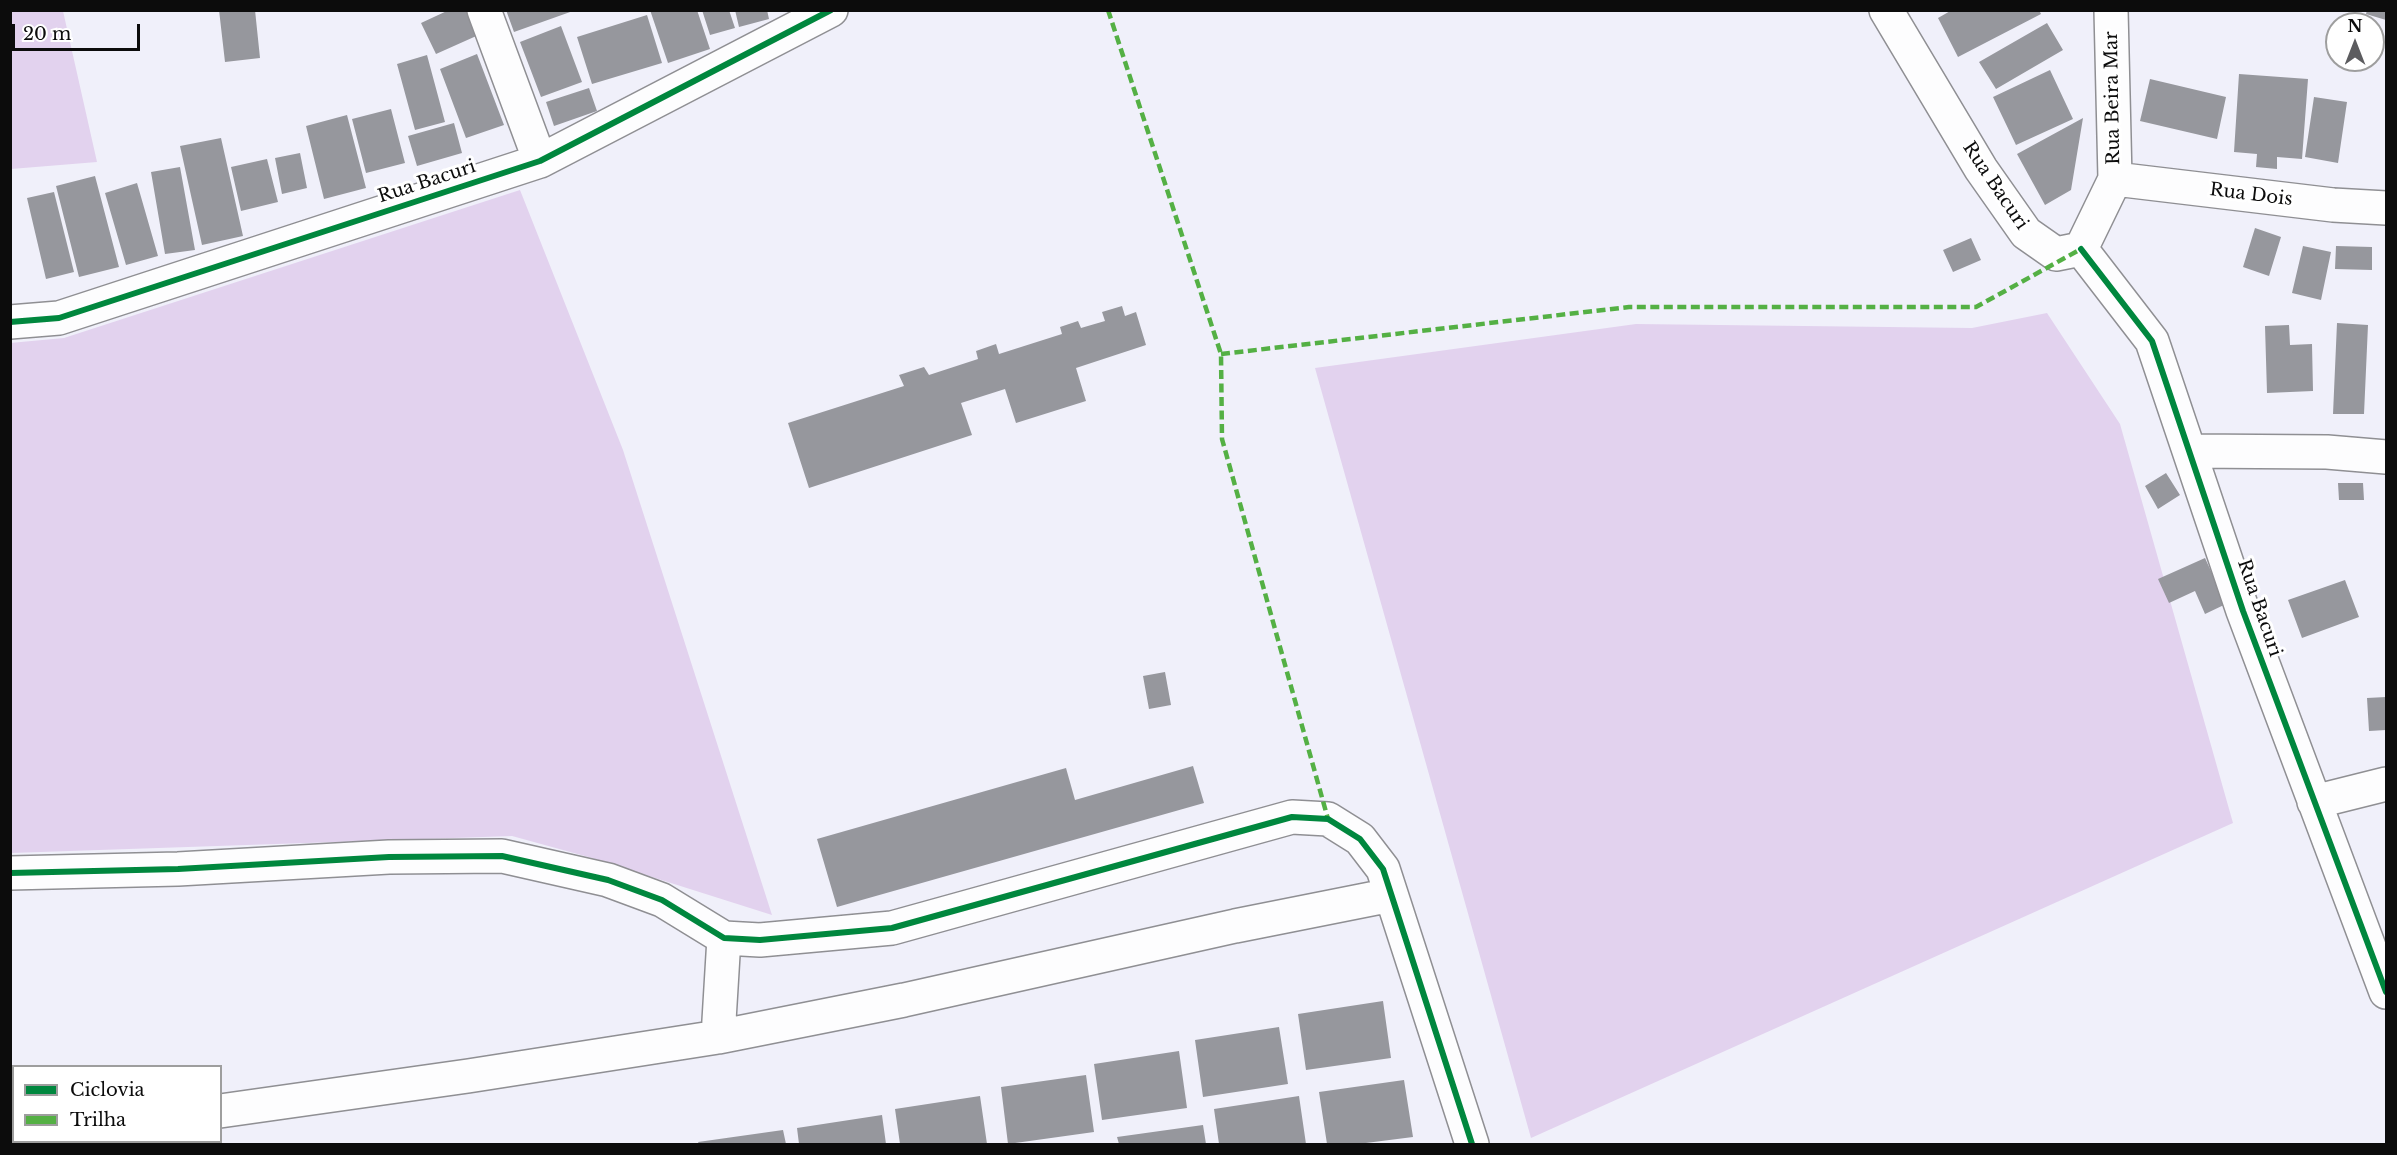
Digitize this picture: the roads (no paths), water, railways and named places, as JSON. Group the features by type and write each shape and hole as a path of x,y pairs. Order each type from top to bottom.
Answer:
{"street":[{"path":"484,10 540,161"},
{"name":"Rua Bacuri","path":"10,322 59,318 540,161 831,10"},
{"name":"Rua Bacuri","path":"1886,10 1981,169 2026,233 2056,255 2081,249 2152,341 2243,611 2386,992"},
{"name":"Rua Beira Mar","path":"2081,249 2115,179 2111,10"},
{"name":"Rua Dois","path":"2115,179 2333,205 2386,208"},
{"path":"2190,451 2327,452 2386,457"},
{"path":"2314,802 2386,784"},
{"path":"10,873 178,869 389,857 502,856 608,880 662,900 724,938 760,940 892,928 1292,817 1328,819 1360,839 1383,869 1471,1144"},
{"path":"222,1111 468,1076 718,1037 904,1000 1235,926 1391,895"},
{"path":"718,1037 724,938"}]}
